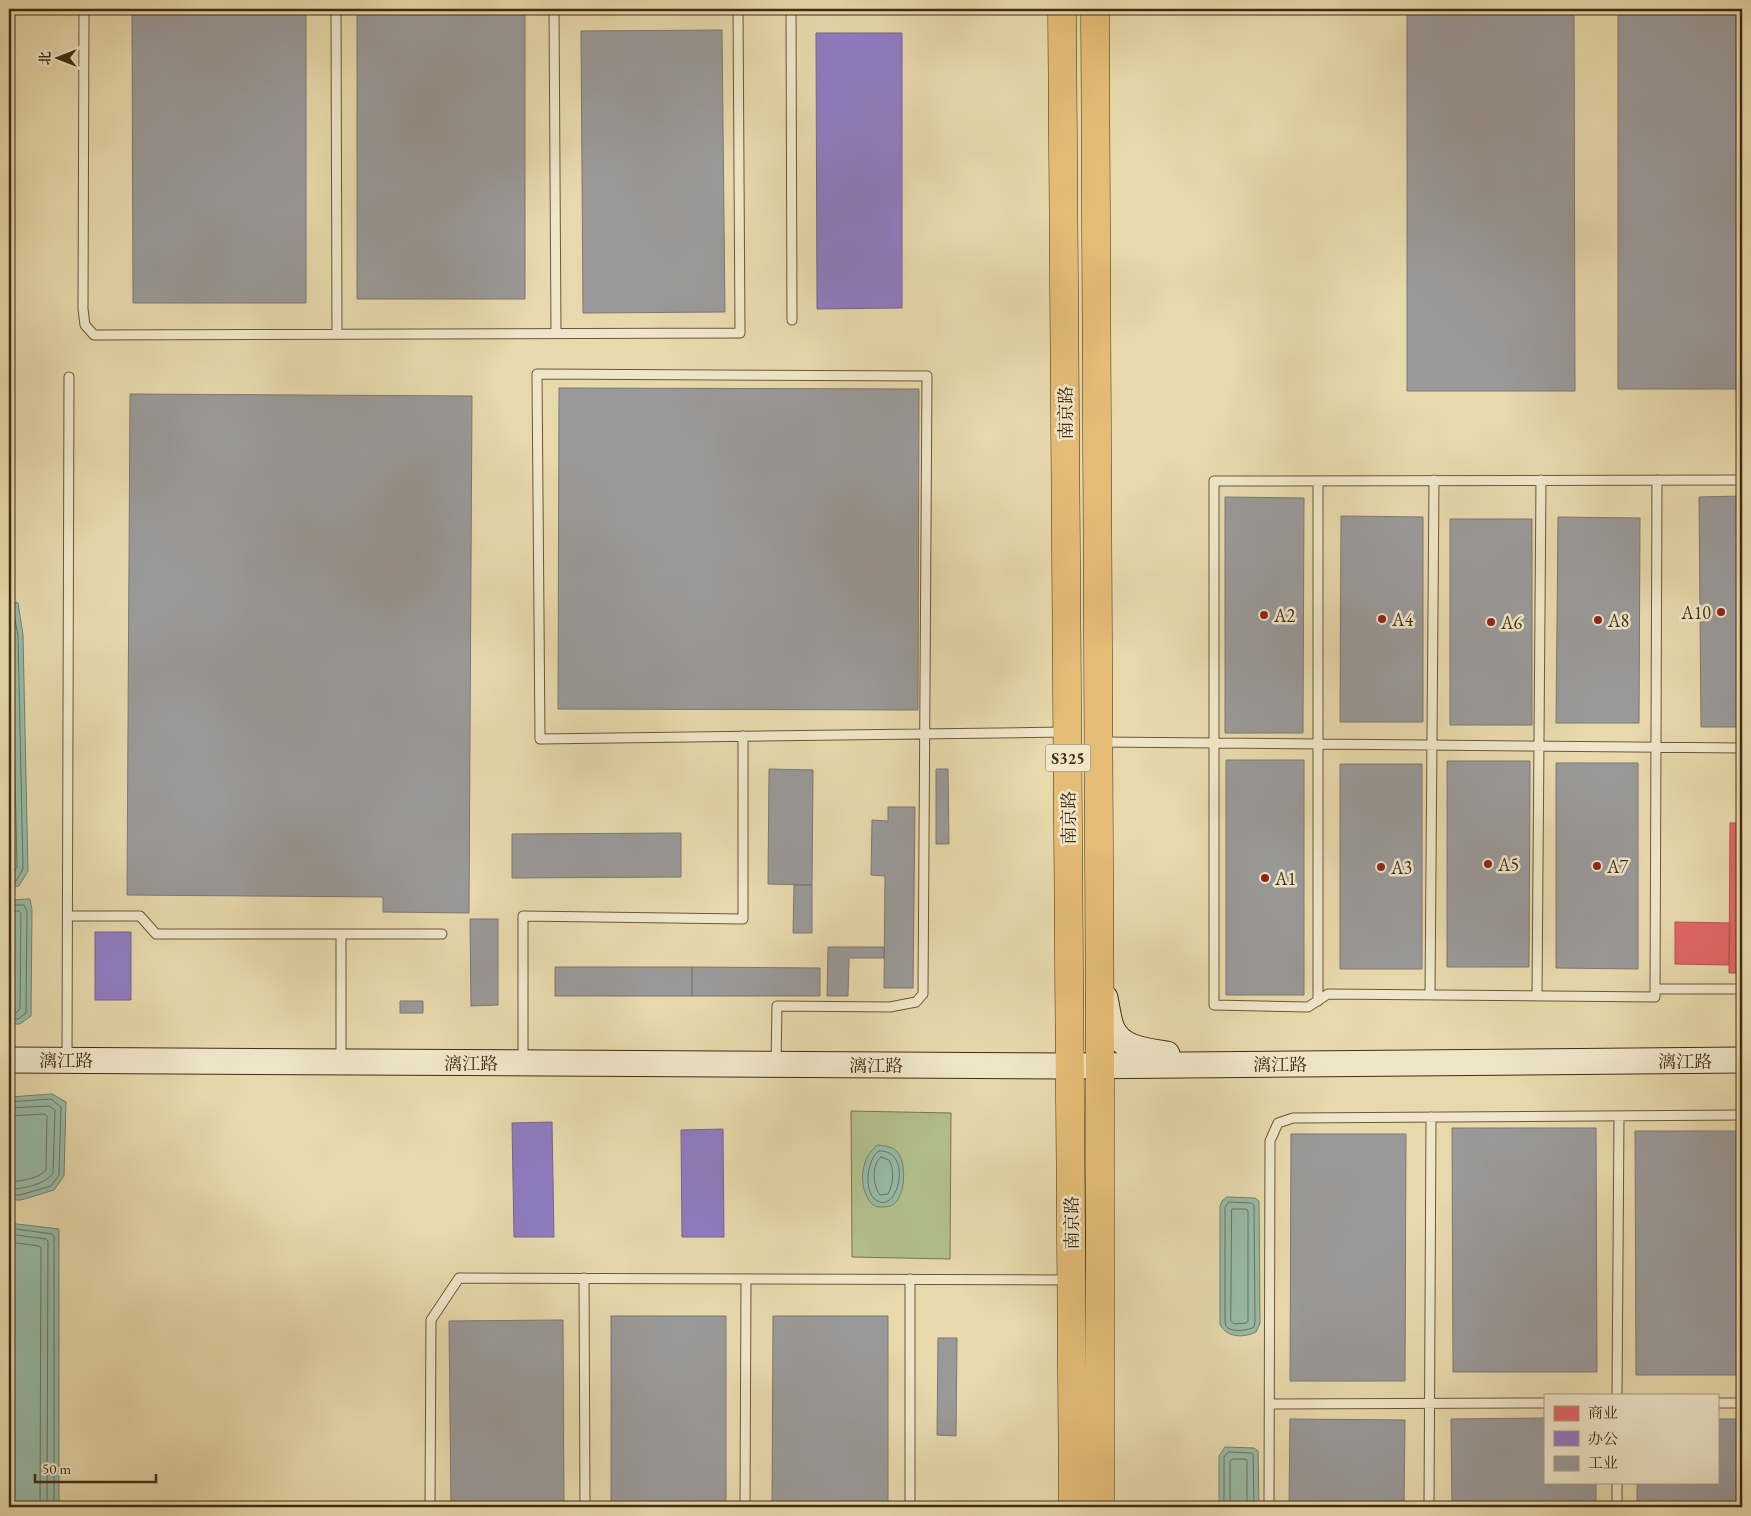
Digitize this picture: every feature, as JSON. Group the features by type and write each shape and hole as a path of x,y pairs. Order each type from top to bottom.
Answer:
{"main road":[{"name":"南京路","path":"1062,9 1073,1507"},
{"name":"南京路","path":"1095,9 1100,1507"}],"street":[{"path":"1099,968 1111,1027 1119,1038 1131,1047 1149,1052 1259,1064"},
{"name":"漓江路","path":"9,1060 1070,1066 1742,1060"}],"lane":[{"path":"84,9 83,309 85,325 94,335 740,332 738,9"},
{"path":"336,9 337,334"},
{"path":"554,9 556,333"},
{"path":"791,9 792,320"},
{"path":"776,1064 777,1006 890,1007 916,1002 923,994 925,734 927,376 537,374 540,739 743,736 925,734 1068,732"},
{"path":"67,1060 69,377"},
{"path":"1657,480 1656,997 1328,994 1308,1007 1214,1005 1214,481 1434,480 1657,480 1742,480"},
{"path":"1430,995 1434,480"},
{"path":"1537,996 1541,480"},
{"path":"1318,481 1318,1001"},
{"path":"522,1063 523,916 743,919 743,736"},
{"path":"1098,742 1742,748"},
{"path":"68,916 140,916 156,934 442,934"},
{"path":"341,934 341,1062"},
{"path":"1656,989 1742,989"},
{"path":"1617,1394 1619,1116"},
{"path":"1270,1507 1270,1141 1278,1123 1293,1118 1742,1116"},
{"path":"1429,1507 1431,1117"},
{"path":"430,1507 431,1320 459,1278 1072,1280"},
{"path":"584,1278 584,1507"},
{"path":"746,1279 746,1507"},
{"path":"910,1279 910,1507"},
{"path":"1718,1403 1742,1402"},
{"path":"1270,1404 1544,1403"},
{"path":"1617,1484 1617,1507"}],"green space":[{"path":"851,1111 951,1113 950,1259 852,1257"}],"water":[{"path":"9,601 18,603 23,635 28,871 19,886 9,888"},
{"path":"30,899 32,910 31,1016 20,1024 9,1024 9,900"},
{"path":"52,1094 66,1102 64,1176 54,1190 21,1200 9,1200 9,1097"},
{"path":"878,1145 894,1149 898,1153 903,1166 902,1190 896,1202 886,1207 878,1207 871,1203 863,1186 865,1163 872,1150"},
{"path":"1227,1197 1255,1198 1259,1201 1260,1323 1256,1332 1241,1336 1226,1332 1220,1324 1220,1206"},
{"path":"9,1223 59,1229 59,1507 9,1507"},
{"path":"1225,1447 1254,1448 1258,1451 1259,1507 1219,1507 1219,1456"}],"building: 商业":[{"path":"1730,823 1742,823 1742,973 1729,973"},
{"path":"1675,922 1730,923 1729,965 1675,964"}],"building: 办公":[{"path":"816,33 902,33 902,308 817,309"},
{"path":"95,932 131,932 131,1000 95,1000"},
{"path":"552,1122 554,1237 514,1237 512,1123"},
{"path":"723,1129 724,1237 682,1237 681,1130"}],"building: 工业":[{"path":"132,9 306,9 306,303 133,303"},
{"path":"357,9 525,9 525,299 357,299"},
{"path":"1407,9 1574,9 1575,391 1407,391"},
{"path":"1618,9 1742,9 1742,389 1618,389"},
{"path":"722,30 725,312 583,313 581,31"},
{"path":"559,388 919,389 918,710 558,709"},
{"path":"130,394 472,396 469,913 383,912 383,897 127,895"},
{"name":"A10","path":"1742,496 1742,727 1701,727 1699,497"},
{"name":"A2","path":"1225,497 1304,498 1303,733 1225,733"},
{"name":"A4","path":"1341,516 1423,517 1423,722 1340,722"},
{"name":"A8","path":"1558,517 1640,518 1639,723 1556,723"},
{"name":"A6","path":"1450,519 1532,519 1532,725 1450,725"},
{"name":"A1","path":"1226,760 1304,760 1304,995 1226,995"},
{"name":"A5","path":"1447,761 1530,761 1529,967 1447,967"},
{"name":"A7","path":"1556,763 1638,763 1638,969 1556,968"},
{"name":"A3","path":"1340,764 1422,764 1422,969 1340,969"},
{"path":"769,769 813,770 812,885 768,884"},
{"path":"936,769 948,769 949,844 936,844"},
{"path":"888,807 915,807 913,988 884,988 885,876 871,875 872,820 888,821"},
{"path":"681,833 681,877 512,878 512,834"},
{"path":"794,885 812,885 812,933 793,933"},
{"path":"470,919 498,919 498,1005 471,1006"},
{"path":"828,947 884,947 884,958 849,958 848,996 827,996"},
{"path":"555,967 692,967 692,996 555,996"},
{"path":"692,967 820,968 820,996 692,996"},
{"path":"400,1001 423,1001 423,1013 400,1013"},
{"path":"1452,1128 1596,1128 1597,1372 1453,1372"},
{"path":"1635,1131 1742,1131 1742,1375 1636,1375"},
{"path":"1291,1134 1406,1134 1405,1381 1290,1381"},
{"path":"611,1316 726,1316 726,1507 611,1507"},
{"path":"773,1316 888,1316 888,1507 772,1507"},
{"path":"563,1320 564,1507 451,1507 449,1321"},
{"path":"938,1338 957,1338 956,1436 937,1435"},
{"path":"1544,1418 1544,1484 1596,1484 1596,1507 1452,1507 1451,1419"},
{"path":"1290,1419 1405,1420 1404,1507 1289,1507"},
{"path":"1718,1419 1742,1419 1742,1507 1637,1507 1637,1484 1718,1484"}],"place":[{"name":"A10","path":"1721,612"},
{"name":"A2","path":"1264,615"},
{"name":"A4","path":"1382,619"},
{"name":"A8","path":"1598,620"},
{"name":"A6","path":"1491,622"},
{"name":"A5","path":"1488,864"},
{"name":"A7","path":"1597,866"},
{"name":"A3","path":"1381,867"},
{"name":"A1","path":"1265,878"}]}
